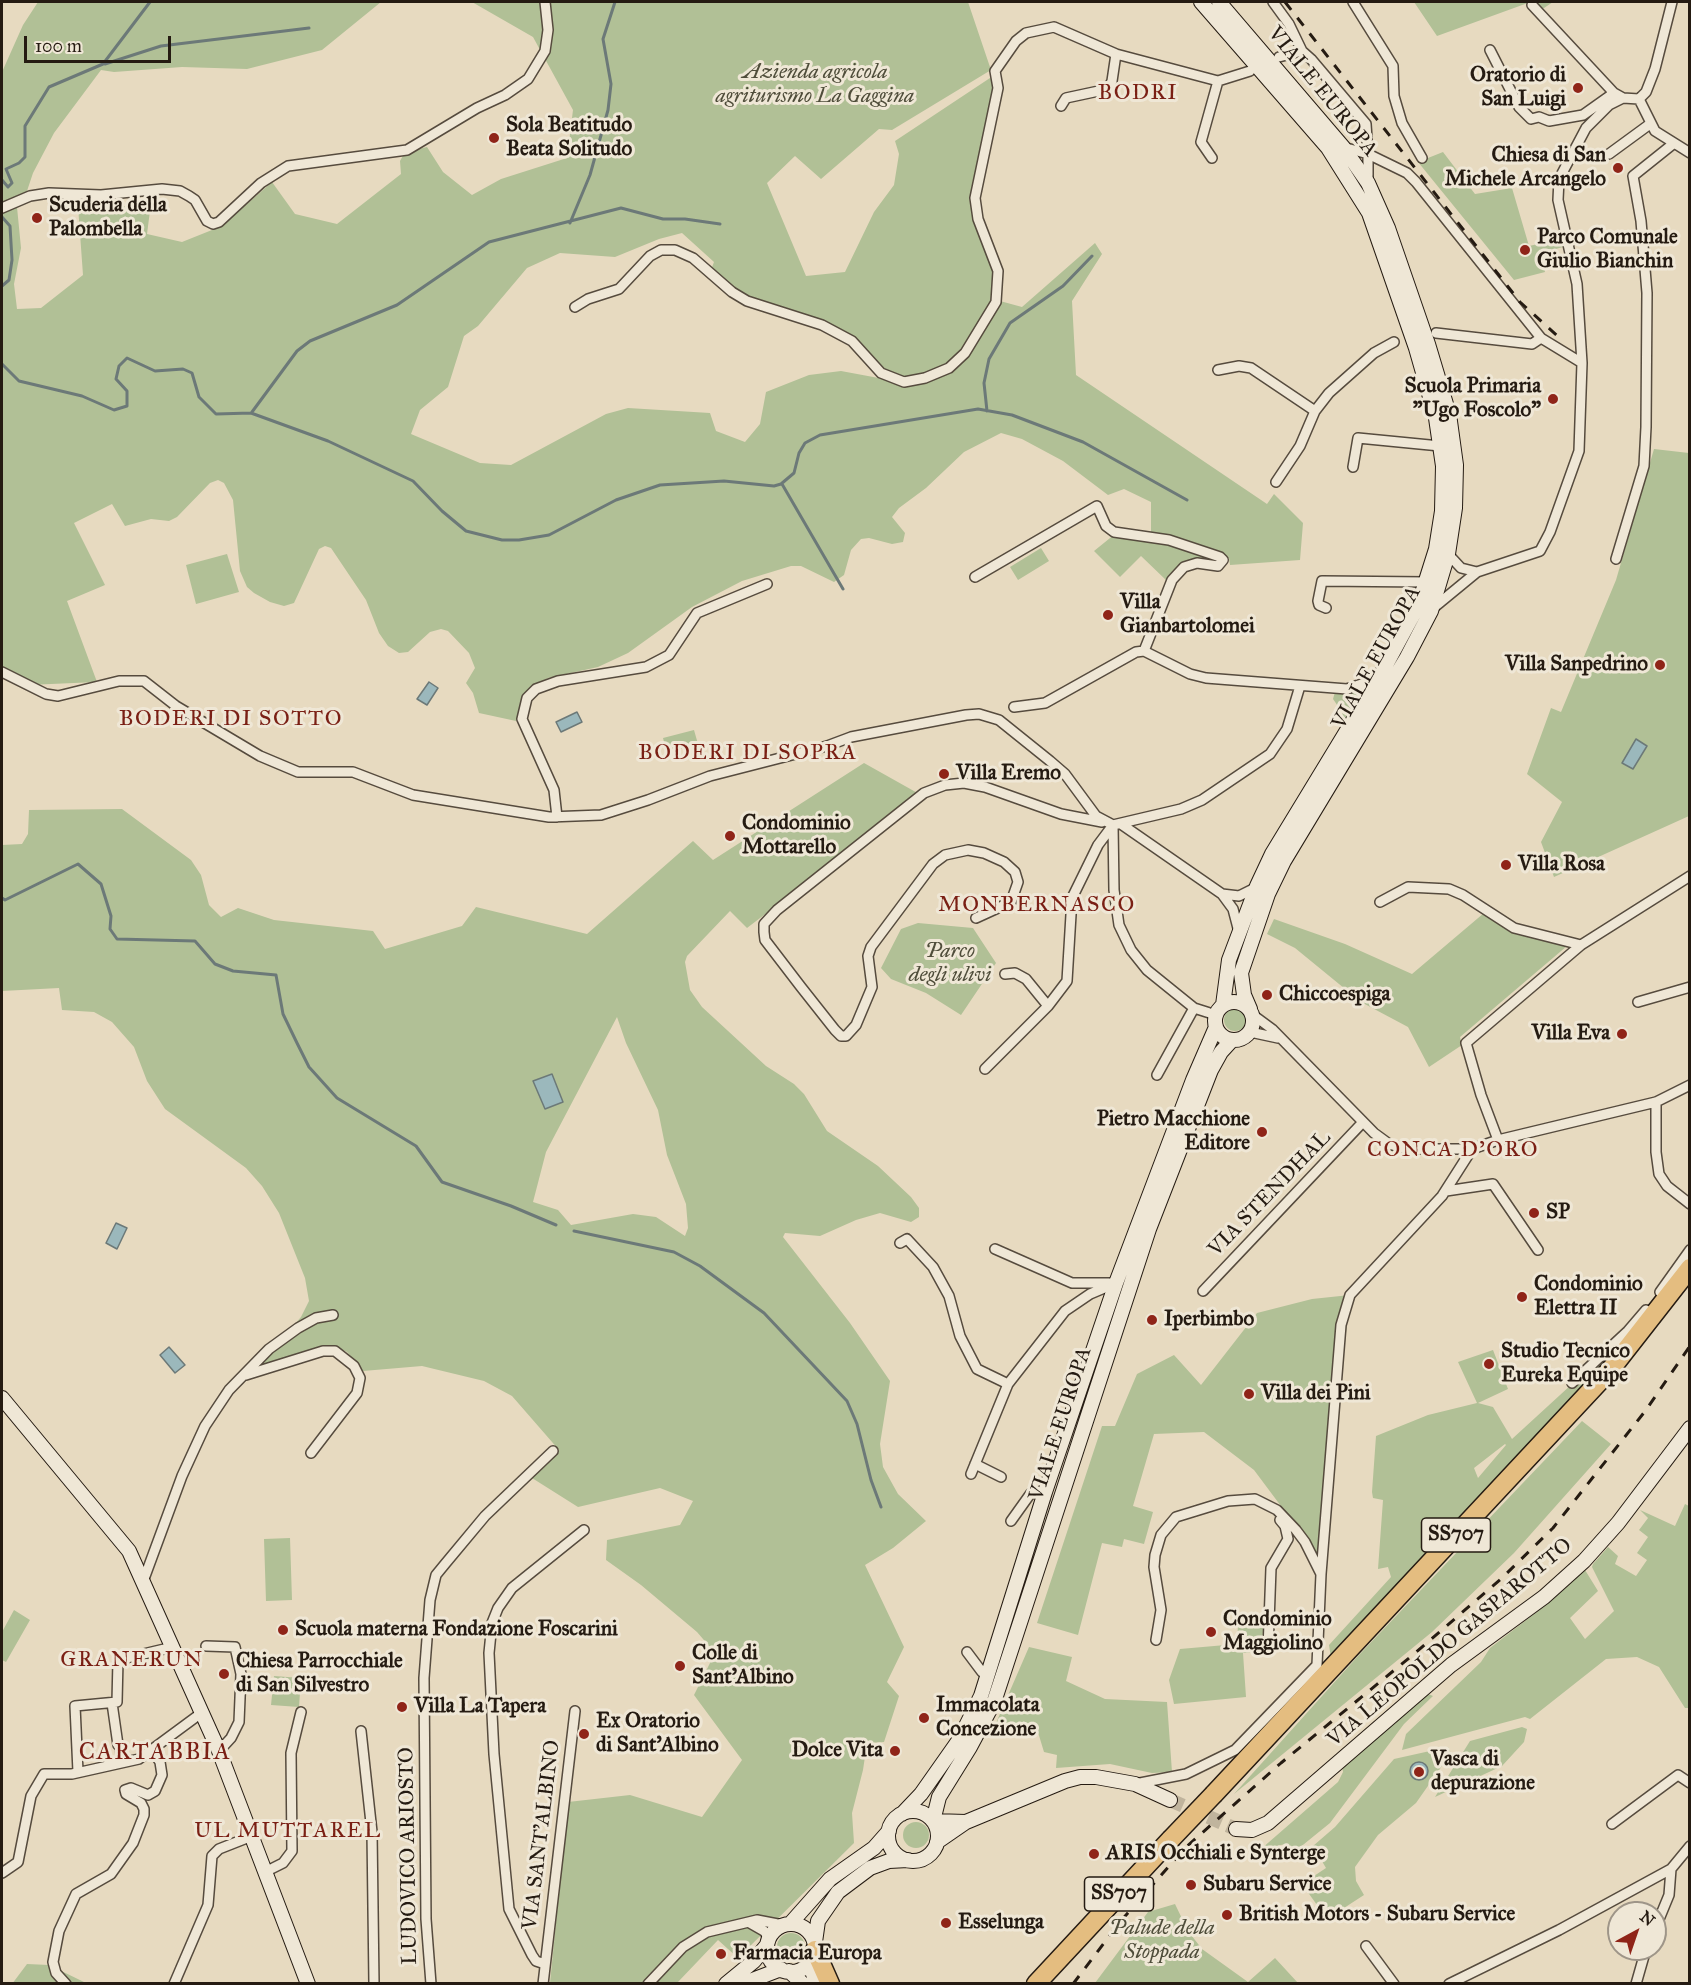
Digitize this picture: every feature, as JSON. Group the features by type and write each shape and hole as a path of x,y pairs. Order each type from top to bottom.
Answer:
{"highway":[{"name":"SS707","path":"1036,1983 1611,1369 1689,1268"},
{"path":"1026,1983 1052,1959 1068,1950"},
{"path":"813,1953 830,1983"}],"street":[{"path":"2,208 30,196 49,193 101,195 162,189 180,191 189,196 195,200 207,221 213,224 219,222 261,183 288,166 407,150 477,108 505,95 528,79 545,51 548,30 545,2"},
{"name":"VIALE EUROPA","path":"933,1821 941,1791 970,1747 994,1702 1145,1239 1195,1112 1216,1060 1232,1040 1242,1038 1250,1032 1251,1012 1244,995 1241,973 1268,894 1284,861 1407,657 1431,611 1448,554 1455,508 1456,465 1449,414 1392,239 1368,183 1343,147 1219,6 1199,2"},
{"path":"1272,2 1289,24 1302,51 1366,124 1368,183"},
{"path":"1353,2 1393,66 1394,96 1402,123 1422,158"},
{"path":"1532,5 1614,93 1623,98 1639,99 1646,92 1655,69 1671,2"},
{"name":"VIALE EUROPA","path":"902,1814 921,1794 959,1740 989,1675 1045,1492 1116,1283 1218,1016 1229,960 1257,886 1272,854 1379,678 1418,606 1427,582 1442,511 1443,466 1436,418 1416,348 1369,213 1328,148 1219,6"},
{"path":"575,307 588,299 619,289 650,256 661,250 675,250 693,258 747,301 822,325 852,341 881,373 904,382 925,378 949,368 965,352 996,302 999,290 998,271 978,219 975,198 998,88 995,71 1016,40 1026,33 1054,27 1116,54 1218,81 1250,70"},
{"path":"1490,50 1520,107 1531,119 1539,117 1549,121 1583,115 1614,93"},
{"path":"1279,57 1302,51"},
{"path":"1061,106 1066,98 1108,89 1112,81 1116,54"},
{"path":"1212,158 1201,142 1218,81"},
{"path":"1431,611 1477,572 1540,551 1579,451 1582,363 1577,284 1557,200 1559,179 1586,128 1609,105 1623,98"},
{"path":"1639,99 1650,124 1673,144 1687,152"},
{"path":"1609,154 1650,124"},
{"path":"1616,559 1644,466 1646,427 1647,293 1641,221 1633,176 1673,144"},
{"path":"1343,147 1368,154 1407,173 1541,338 1582,363"},
{"path":"1436,333 1532,344 1541,338"},
{"path":"1276,482 1300,446 1315,411 1329,393 1374,353 1394,342"},
{"path":"1218,370 1239,366 1251,368 1315,411"},
{"path":"1353,467 1358,438 1440,446"},
{"path":"975,577 1097,506 1106,526 1114,532 1168,540 1220,557 1223,560 1218,566 1197,563 1184,567 1172,580 1144,651"},
{"path":"1448,554 1461,568 1477,572"},
{"path":"1326,608 1319,605 1318,601 1323,580 1427,582"},
{"path":"557,817 554,790 522,719 527,698 536,689 558,681 646,667 669,655 697,613 767,584"},
{"path":"1014,707 1045,703 1136,652 1144,651 1190,674 1206,678 1347,689 1379,678"},
{"path":"2,672 46,694 58,696 119,681 144,681 176,706 260,756 298,772 353,772 413,795 557,817 601,815 621,810 710,776 827,746 866,733 904,728 966,714 979,714 999,720 1050,760 1065,774 1091,811 1222,894 1233,909 1239,935"},
{"path":"976,918 1011,902 1018,882 1015,872 1004,862 984,853 968,850 945,855 933,864 871,947 868,956 872,987 856,1025 846,1036 841,1036 835,1030 808,996 765,940 764,932 764,924 782,906 924,793 945,785 964,783 985,787 1062,814 1113,824 1181,809 1202,800 1270,754 1287,729 1300,686"},
{"path":"986,1069 1048,1006 1067,981 1072,898 1098,845 1113,824"},
{"path":"1113,824 1114,890 1119,925 1131,950 1147,970 1194,1008 1218,1016"},
{"path":"1498,1140 1480,1095 1466,1043 1581,945 1689,876"},
{"path":"1222,894 1239,896 1257,886"},
{"path":"1380,902 1407,887 1449,889 1464,895 1514,928 1581,945"},
{"path":"1005,974 1015,973 1026,979 1048,1006"},
{"path":"1638,1002 1689,987"},
{"path":"1218,1016 1234,1001 1251,1012 1268,1025 1363,1122 1381,1138 1398,1148 1472,1149 1498,1140 1656,1102 1689,1085"},
{"path":"1157,1075 1194,1008"},
{"path":"1218,1016 1222,1036 1232,1040"},
{"path":"1250,1032 1265,1033 1280,1039"},
{"path":"1656,1102 1656,1152 1659,1174 1667,1186 1689,1204"},
{"name":"VIA STENDHAL","path":"1203,1291 1363,1122"},
{"path":"1135,1784 1186,1774 1235,1750 1317,1665 1321,1574 1341,1325 1350,1295 1446,1191 1472,1149"},
{"path":"1446,1191 1493,1184 1538,1250"},
{"path":"900,1243 908,1239 933,1267 949,1296 960,1336 977,1369 1008,1384"},
{"path":"995,1249 1072,1283 1116,1283"},
{"path":"1572,1383 1628,1331 1653,1302 1689,1250"},
{"path":"971,1474 1008,1384 1065,1311 1090,1294 1116,1283"},
{"path":"144,1579 182,1476 205,1426 229,1390 269,1349 298,1328 316,1318 333,1315"},
{"path":"243,1376 323,1351 335,1351 354,1366 360,1378 357,1393 311,1453"},
{"path":"2,1398 129,1551 144,1579 200,1714 219,1751 308,1983"},
{"name":"VIA LEOPOLDO GASPAROTTO","path":"1236,1829 1252,1830 1268,1823 1450,1665 1544,1597 1584,1561 1618,1523 1689,1428"},
{"name":"LUDOVICO ARIOSTO","path":"431,1983 426,1919 424,1701 430,1600 436,1575 445,1564 485,1516 553,1450"},
{"path":"975,1464 1001,1477"},
{"name":"VIALE EUROPA","path":"1011,1521 1031,1493 1045,1492"},
{"path":"1156,1640 1161,1610 1155,1555 1161,1534 1169,1522 1195,1509 1228,1501 1255,1499 1264,1503 1277,1510 1296,1530 1321,1574"},
{"path":"1264,1503 1285,1526 1288,1539 1282,1554 1271,1568 1268,1650"},
{"name":"VIA SANT'ALBINO","path":"545,1964 536,1961 532,1955 509,1909 494,1754 489,1653 492,1623 498,1608 512,1588 584,1530"},
{"path":"206,1646 236,1647 241,1674 239,1722 231,1738 219,1751"},
{"path":"78,1772 75,1706 112,1703 119,1699 118,1660 173,1647"},
{"path":"967,1652 982,1672 989,1675"},
{"path":"112,1703 118,1745"},
{"name":"VIA SANT'ALBINO","path":"543,1983 575,1711"},
{"path":"266,1872 283,1863 292,1851 291,1753 301,1712"},
{"path":"2,1873 18,1863 31,1796 44,1774 72,1774 122,1764 152,1750 200,1714"},
{"path":"361,1731 372,1832 374,1983"},
{"path":"66,1983 56,1973 53,1962 59,1930 76,1893 111,1874 130,1849 144,1815 141,1803 126,1794 125,1790 131,1788 148,1795 155,1791 162,1775 160,1762 152,1750"},
{"path":"1612,1824 1678,1775 1689,1783"},
{"path":"742,1983 785,1970 803,1969 813,1953 818,1921 838,1892 870,1868 889,1861 915,1861 929,1855 937,1842 966,1822 1065,1780 1096,1777 1135,1784 1170,1800"},
{"path":"726,1983 754,1961 768,1941 830,1880 874,1848 889,1831 896,1818 915,1811 933,1821 966,1822"},
{"path":"933,1821 937,1842"},
{"path":"889,1831 891,1846 895,1852 908,1860"},
{"path":"174,1983 208,1905 212,1886 211,1861 215,1852 252,1836"},
{"path":"1449,1983 1559,1930 1671,1869 1689,1846"},
{"path":"1666,1901 1671,1869"},
{"path":"648,1983 683,1947 707,1932 768,1921 809,1932 817,1983"},
{"path":"750,1923 764,1931 768,1941 770,1959 803,1983"},
{"path":"1366,1946 1394,1983"},
{"path":"1636,1983 1642,1961"}],"green space":[{"name":"Azienda agricola agriturismo La Gaggina","path":"38,2 381,2 322,50 247,69 182,67 114,72 101,70 54,133 17,207 21,248 14,284 17,309 41,308 83,275 78,206 97,203 117,207 151,203 147,234 182,242 222,226 272,182 295,214 337,224 401,174 400,161 405,152 427,147 443,172 472,195 501,179 567,158 573,110 533,37 472,2 968,2 991,70 892,130 879,129 821,179 795,156 767,183 806,276 845,272 874,212 894,185 899,154 895,141 990,78 996,81 973,198 996,271 1000,301 1022,307 1095,243 1102,254 1072,301 1076,375 1267,504 1274,494 1303,523 1300,560 1230,565 1229,558 1217,563 1197,560 1167,581 1141,556 1120,577 1094,551 1115,534 1151,538 1151,502 1124,489 1108,495 1063,461 1022,439 1001,433 964,452 926,488 899,508 892,517 905,533 903,542 892,544 869,538 861,539 851,550 844,575 834,582 801,566 791,566 742,581 692,607 628,653 598,667 548,678 531,688 516,721 479,713 473,693 466,683 475,668 469,653 448,631 441,629 430,632 408,652 399,653 388,646 379,633 366,600 331,548 325,546 319,549 294,603 284,606 270,602 254,593 247,587 240,571 233,500 224,483 218,480 210,483 177,517 169,521 151,519 125,526 112,504 74,523 105,585 67,601 97,682 28,685 2,666 2,72 23,25","holes":["682,233 714,262 711,270 745,297 852,338 882,370 884,379 841,371 809,375 766,392 760,424 745,442 716,431 710,413 628,408 606,414 511,465 480,463 411,434 420,410 448,387 464,336 478,326 527,268 560,253 615,257 659,239"]},
{"path":"1414,2 1535,2 1437,36"},
{"path":"1535,2 1553,2 1541,10"},
{"path":"1443,152 1475,194 1512,188 1529,246 1560,239 1566,242 1563,247 1541,253 1545,272 1514,280 1418,162"},
{"path":"1654,449 1689,453 1689,816 1554,877 1541,842 1562,802 1527,774 1551,708 1561,712 1616,580"},
{"path":"1041,548 1049,561 1018,580 1010,567"},
{"path":"227,554 239,592 196,604 186,565"},
{"path":"1362,689 1364,692 1343,726 1342,712 1333,699 1335,692"},
{"path":"694,730 698,744 667,753 663,738"},
{"path":"864,763 921,795 747,928 730,911 687,956 685,962 690,990 702,1007 766,1066 794,1084 804,1094 827,1131 878,1166 911,1197 919,1208 919,1217 911,1222 880,1213 856,1220 820,1236 785,1233 783,1237 850,1323 890,1381 880,1444 883,1467 898,1494 926,1521 893,1548 865,1565 904,1647 887,1682 899,1696 884,1742 867,1743 852,1813 854,1843 738,1958 718,1940 679,1983 550,1983 568,1802 630,1795 702,1817 742,1760 694,1695 715,1653 697,1632 641,1585 606,1560 607,1540 680,1525 693,1501 660,1488 578,1507 532,1478 559,1450 512,1396 484,1381 422,1366 363,1371 347,1352 337,1347 320,1347 265,1364 263,1361 301,1317 309,1301 305,1278 279,1213 262,1186 246,1168 165,1109 147,1081 134,1047 112,1022 94,1012 62,1010 59,988 2,991 2,845 22,844 28,834 29,810 122,809 191,860 201,875 209,905 221,917 238,908 274,920 373,931 385,949 462,926 476,907 587,934 693,841 713,860","holes":["617,1017 626,1043 658,1110 667,1155 686,1204 688,1228 685,1236 656,1217 633,1214 571,1225 558,1210 533,1202 546,1152"]},
{"path":"1484,913 1515,934 1567,946 1460,1037 1462,1045 1429,1067 1408,1027 1361,1002 1295,948 1267,934 1274,919 1345,944 1412,974"},
{"name":"Parco degli ulivi","path":"918,923 973,928 996,963 961,1015 926,993 891,979 881,968 901,929"},
{"path":"1235,1009 1243,1012 1246,1020 1243,1028 1235,1031 1227,1028 1224,1020 1227,1012"},
{"path":"1350,1295 1322,1561 1254,1470 1204,1432 1154,1434 1133,1506 1153,1512 1144,1544 1124,1539 1122,1547 1102,1543 1078,1635 1037,1623 1102,1426 1115,1426 1137,1374 1174,1355 1201,1385 1257,1313 1312,1299"},
{"path":"1493,1350 1508,1389 1478,1403 1493,1407 1512,1439 1608,1351 1613,1356 1331,1658 1329,1645 1391,1577 1388,1567 1378,1569 1383,1500 1373,1498 1372,1492 1376,1436 1428,1415 1477,1403 1458,1362","holes":["1506,1445 1478,1478 1474,1468"]},
{"path":"1582,1421 1611,1444 1514,1553 1432,1632 1234,1794 1358,1656"},
{"path":"1685,1504 1689,1506 1689,1708 1685,1708 1659,1667 1637,1657 1606,1659 1530,1719 1525,1717 1402,1750 1406,1734 1481,1662 1490,1648 1551,1601 1585,1570 1598,1591 1570,1618 1585,1639 1614,1611 1592,1567 1593,1564 1608,1547 1618,1556 1615,1564 1636,1576 1647,1560 1637,1553 1648,1537 1639,1530 1648,1518 1640,1510 1675,1526"},
{"path":"290,1538 292,1600 266,1601 264,1539"},
{"path":"14,1610 30,1620 6,1662 2,1660 2,1632"},
{"path":"1264,1621 1261,1651 1243,1653 1246,1697 1174,1704 1169,1680 1180,1649 1237,1644 1238,1625"},
{"path":"1029,1647 1072,1657 1066,1681 1105,1699 1167,1702 1172,1772 1152,1773 1110,1764 1056,1768 1057,1755 1044,1752 1037,1729 996,1723"},
{"path":"274,1676 301,1678 299,1707 271,1705"},
{"path":"1426,1693 1433,1696 1404,1724 1330,1823 1293,1853 1286,1844 1261,1849 1338,1782 1343,1772 1342,1765"},
{"path":"1522,1727 1527,1729 1524,1742 1502,1766 1435,1797 1470,1741"},
{"path":"1448,1747 1451,1753 1416,1803 1378,1835 1355,1867 1356,1881 1364,1895 1327,1919 1302,1884 1326,1868 1313,1846 1335,1827 1394,1759"},
{"path":"916,1822 925,1826 929,1835 925,1844 916,1848 907,1844 903,1835 907,1826"},
{"name":"Palude della Stoppada","path":"1175,1904 1188,1931 1202,1949 1248,1982 1275,1958 1298,1983 1095,1983 1148,1912"},
{"path":"791,1933 801,1937 805,1947 801,1957 791,1961 781,1957 777,1947 781,1937"},
{"path":"27,1964 49,1965 86,1983 12,1984"}],"water":[{"path":"429,682 438,688 427,705 417,699"},
{"path":"577,712 582,722 561,732 556,722"},
{"path":"1636,739 1647,746 1633,769 1622,763"},
{"path":"552,1074 563,1102 545,1109 533,1081"},
{"path":"116,1223 127,1228 117,1249 106,1243"},
{"path":"169,1347 185,1365 175,1373 160,1355"},
{"name":"Vasca di depurazione","path":"1415,1762 1423,1762 1428,1767 1426,1778 1415,1780 1410,1775 1410,1767"}],"waterway":[{"path":"2,180 8,187 12,183 6,169 19,163 25,157 25,126 49,87 103,64 150,2"},
{"path":"570,223 590,175 608,110 611,84 603,39 615,2"},
{"path":"105,64 161,46 309,28"},
{"path":"252,412 297,351 310,341 397,305 489,242 621,208 663,219 685,219 720,224"},
{"path":"2,217 10,226 12,260 9,280 2,286"},
{"path":"987,411 984,383 989,359 1010,323 1063,286 1092,256"},
{"path":"2,364 19,381 82,396 114,410 127,406 127,391 116,379 119,366 127,358 155,371 183,369 192,373 199,397 216,414 251,413 328,441 413,481 442,511 466,531 502,540 549,535 616,500 660,485 724,481 774,486 781,484 794,473 799,453 805,443 820,435 978,409 1012,415 1083,442 1187,500"},
{"path":"782,484 843,589"},
{"path":"2,898 5,900 78,864 101,884 111,916 110,929 117,939 195,941 215,964 233,971 276,975 283,1014 297,1043 309,1067 337,1098 416,1146 442,1182 511,1206 556,1225"},
{"path":"574,1231 674,1252 700,1266 764,1313 847,1401 857,1424 871,1480 881,1507"}],"tunnel":[{"path":"118,1745 121,1764"},
{"path":"1170,1800 1236,1829"}],"railway":[{"path":"1285,2 1520,302 1563,341"},
{"path":"1073,1984 1120,1922 1185,1848 1281,1763 1502,1578 1553,1528 1646,1410 1690,1346"}],"place":[{"name":"Oratorio di San Luigi","path":"1578,88"},
{"name":"Sola Beatitudo Beata Solitudo","path":"494,138"},
{"name":"Chiesa di San Michele Arcangelo","path":"1618,168"},
{"name":"Scuderia della Palombella","path":"37,218"},
{"name":"Parco Comunale Giulio Bianchin","path":"1525,250"},
{"name":"Scuola Primaria \"Ugo Foscolo\"","path":"1553,399"},
{"name":"Villa Gianbartolomei","path":"1108,615"},
{"name":"Villa Sanpedrino","path":"1660,665"},
{"name":"Villa Eremo","path":"944,774"},
{"name":"Condominio Mottarello","path":"730,836"},
{"name":"Villa Rosa","path":"1506,865"},
{"name":"Chiccoespiga","path":"1267,995"},
{"name":"Villa Eva","path":"1622,1034"},
{"name":"Pietro Macchione Editore","path":"1262,1132"},
{"name":"SP","path":"1534,1213"},
{"name":"Condominio Elettra II","path":"1522,1297"},
{"name":"Iperbimbo","path":"1152,1320"},
{"name":"Studio Tecnico Eureka Equipe","path":"1489,1364"},
{"name":"Villa dei Pini","path":"1249,1394"},
{"name":"Scuola materna Fondazione Foscarini","path":"283,1630"},
{"name":"Condominio Maggiolino","path":"1211,1632"},
{"name":"Colle di Sant'Albino","path":"680,1666"},
{"name":"Chiesa Parrocchiale di San Silvestro","path":"224,1674"},
{"name":"Villa La Tapera","path":"402,1707"},
{"name":"Immacolata Concezione","path":"924,1718"},
{"name":"Ex Oratorio di Sant'Albino","path":"584,1734"},
{"name":"Dolce Vita","path":"895,1751"},
{"name":"Vasca di depurazione","path":"1419,1772"},
{"name":"ARIS Occhiali e Synterge","path":"1094,1854"},
{"name":"Subaru Service","path":"1191,1885"},
{"name":"British Motors - Subaru Service","path":"1227,1915"},
{"name":"Esselunga","path":"946,1923"},
{"name":"Farmacia Europa","path":"721,1954"}],"district":[{"name":"BODRI","path":"1138,94"},
{"name":"BODERI DI SOTTO","path":"231,720"},
{"name":"BODERI DI SOPRA","path":"748,754"},
{"name":"MONBERNASCO","path":"1037,906"},
{"name":"CONCA D'ORO","path":"1453,1151"},
{"name":"GRANERUN","path":"132,1661"},
{"name":"CARTABBIA","path":"155,1753"},
{"name":"UL MUTTAREL","path":"288,1832"}]}
